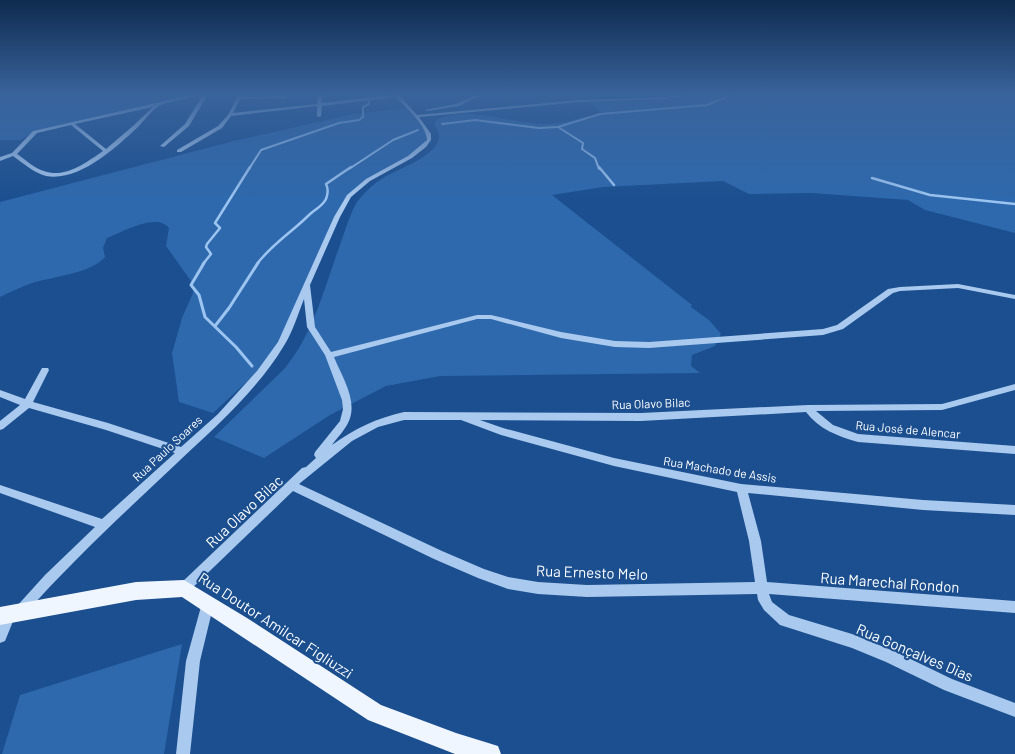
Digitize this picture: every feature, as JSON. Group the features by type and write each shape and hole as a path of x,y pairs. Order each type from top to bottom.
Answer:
{"main road":[{"name":"Rua Doutor Amilcar Figliuzzi","path":"9,614 136,591 184,588 374,714 456,744 490,754"}],"street":[{"path":"0,159 14,154 35,132 46,129"},
{"path":"79,129 107,152"},
{"path":"14,154 46,174 60,174 77,169 107,152 135,129"},
{"path":"162,146 182,129"},
{"path":"179,151 216,129"},
{"path":"307,283 336,217 349,196 368,180 410,157 424,146 429,140 429,134 425,129"},
{"name":"Rua Olavo Bilac","path":"303,476 335,436 344,422 348,409 348,400 329,355 311,327 307,283"},
{"name":"Rua Paulo Soares","path":"0,636 9,614 49,579 234,402 276,351 290,328 307,283"},
{"path":"329,355 478,317 491,318 561,335 615,344 649,345 823,332 840,327 891,291 912,287 958,286 1015,297"},
{"path":"0,426 27,404 45,370"},
{"name":"Rua Olavo Bilac","path":"184,588 303,476 348,437 369,425 387,419 404,416 641,417 808,408 942,407 1015,387"},
{"path":"0,393 27,404 108,427 183,452"},
{"name":"Rua José de Alencar","path":"808,408 823,425 841,434 858,438 1015,450"},
{"name":"Rua Machado de Assis","path":"458,416 501,431 614,462 741,488 923,505 1015,510"},
{"name":"Rua Ernesto Melo","path":"293,486 438,556 508,583 538,588 587,591 762,588"},
{"name":"Rua Gonçalves Dias","path":"741,488 755,541 762,588 768,606 785,620 852,641 891,656 948,685 1015,710"},
{"path":"0,489 104,525"},
{"name":"Rua Marechal Rondon","path":"762,588 1015,607"},
{"path":"183,754 193,661 208,603"}],"shaded area":[{"path":"0,129 41,129 20,140 0,140"},
{"path":"287,129 424,129 427,137 425,143 408,157 365,180 343,201 299,305 267,363 213,413 179,402 172,353 182,318 193,293 193,284 166,246 169,228 164,224 156,222 139,225 107,238 103,248 105,257 91,267 71,274 32,283 0,297 0,202"},
{"path":"436,129 1015,129 1015,233 925,210 908,200 812,193 749,194 723,181 603,187 552,195 692,305 691,307 709,320 721,334 715,346 692,355 691,366 700,373 440,376 386,386 330,415 264,458 214,437 285,368 295,354 312,323 348,221 357,202 379,180 412,164 431,151 437,143 439,134"},
{"path":"182,644 164,754 2,754 20,695"}],"waterway":[{"path":"249,169 261,150 321,129"},
{"path":"561,129 583,143 582,149 595,158 599,169"},
{"path":"349,169 393,140 418,130"},
{"path":"203,264 211,254 206,247 207,244 220,228 215,223 250,167"},
{"path":"257,264 275,245 322,204 327,195 326,184 351,167"},
{"path":"599,167 614,185"},
{"path":"872,178 930,195 1015,204"},
{"path":"204,263 191,285 199,295 205,317 236,347 252,366"},
{"path":"215,326 258,263"}]}
